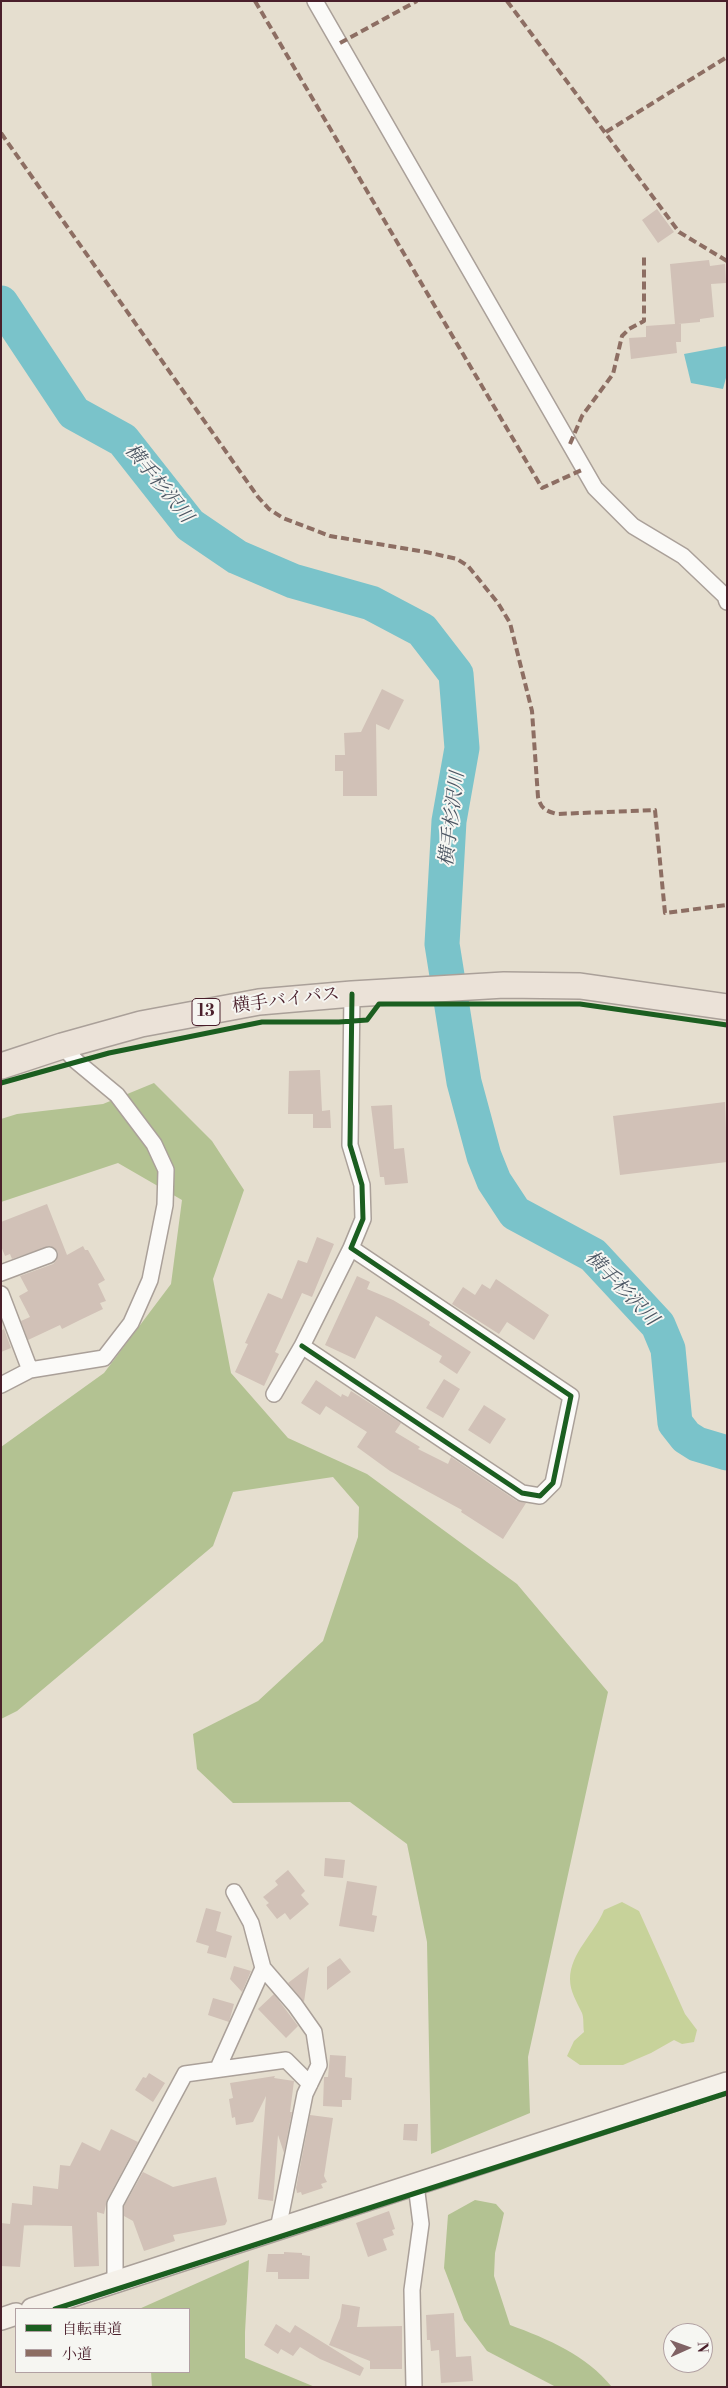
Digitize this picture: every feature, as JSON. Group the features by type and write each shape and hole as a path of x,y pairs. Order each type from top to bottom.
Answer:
{"highway":[{"name":"横手バイパス","path":"1,1066 62,1046 141,1024 259,1002 412,989 504,985 580,986 727,1006"}],"main road":[{"path":"35,2308 727,2084"},
{"path":"1,2319 15,2314"}],"street":[{"path":"315,1 595,488 634,526 683,556 724,596 727,602"},
{"path":"274,1394 302,1346 351,1248 363,1219 362,1185 350,1145 352,994"},
{"path":"1,1385 30,1370 104,1358 132,1323 150,1280 165,1205 166,1170 154,1144 117,1095 76,1061 62,1046"},
{"path":"302,1346 522,1493 540,1496 553,1483 571,1396 351,1248"},
{"path":"1,1273 49,1255"},
{"path":"1,1294 30,1370"},
{"path":"234,1892 251,1923 263,1968 295,2005 314,2032 319,2065 305,2094 278,2230"},
{"path":"218,2068 263,1968"},
{"path":"115,2282 115,2204 185,2074 286,2060 310,2084"},
{"path":"414,2387 412,2290 421,2224 416,2185"}],"green space":[{"path":"154,1083 212,1141 244,1190 213,1279 231,1373 288,1438 367,1474 517,1584 608,1692 528,2057 530,2113 431,2154 427,1942 407,1844 350,1802 233,1803 197,1769 193,1734 258,1701 323,1641 358,1537 359,1507 333,1477 233,1492 213,1546 17,1711 1,1719 1,1447 104,1373 171,1284 182,1200 118,1163 1,1202 1,1119 17,1114 103,1104"},
{"path":"622,1902 639,1911 685,2014 697,2030 694,2042 682,2044 674,2040 651,2053 623,2065 580,2065 567,2056 574,2041 584,2032 583,2015 571,1988 571,1970 578,1952 604,1910"},
{"path":"475,2200 496,2204 504,2213 495,2253 494,2276 510,2325 566,2349 590,2366 612,2387 556,2387 487,2351 464,2320 444,2268 448,2215"},
{"path":"249,2260 245,2358 315,2387 152,2387 151,2373 190,2373 190,2308 141,2308"}],"water":[{"path":"727,346 727,374 723,389 691,383 684,354"}],"building":[{"path":"657,209 674,232 658,243 642,220"},
{"path":"709,260 710,266 725,264 726,283 711,284 714,317 700,319 700,322 678,324 681,324 681,342 676,342 677,353 631,359 629,338 646,337 646,326 675,324 670,264"},
{"path":"382,689 404,700 389,730 376,724 377,796 343,796 343,771 335,771 335,755 345,755 344,733 361,732"},
{"path":"320,1070 322,1111 330,1110 331,1128 313,1128 313,1114 288,1114 289,1071"},
{"path":"725,1102 727,1162 620,1175 613,1116"},
{"path":"392,1105 394,1149 404,1148 408,1183 385,1185 384,1177 380,1177 371,1106"},
{"path":"47,1204 67,1255 83,1246 85,1250 88,1250 105,1280 98,1284 106,1301 100,1303 103,1309 62,1329 60,1325 28,1340 21,1321 30,1317 19,1296 28,1291 20,1276 53,1264 56,1261 58,1252 50,1246 12,1259 10,1254 5,1256 1,1246 1,1222"},
{"path":"317,1237 334,1244 312,1297 302,1293 275,1352 279,1354 264,1386 235,1372 248,1344 245,1343 268,1293 282,1299 298,1260 307,1263"},
{"path":"357,1276 370,1282 367,1289 393,1300 430,1322 429,1325 471,1352 457,1374 439,1362 442,1356 376,1316 355,1359 325,1345"},
{"path":"496,1279 549,1315 534,1340 507,1322 499,1334 452,1304 463,1287 475,1295 482,1284 490,1289"},
{"path":"4,1329 11,1348 1,1352 1,1331"},
{"path":"444,1379 460,1389 443,1418 426,1408"},
{"path":"316,1380 341,1397 342,1394 348,1397 351,1391 401,1423 395,1432 420,1447 418,1449 448,1464 451,1457 517,1501 526,1503 503,1539 461,1512 462,1510 390,1471 357,1447 367,1432 326,1406 320,1415 301,1403"},
{"path":"484,1405 506,1419 490,1444 468,1430"},
{"path":"325,1858 345,1860 343,1878 324,1876"},
{"path":"288,1870 305,1891 301,1895 309,1904 290,1920 285,1913 277,1919 266,1905 269,1903 263,1897 278,1885 275,1881"},
{"path":"347,1881 377,1886 372,1915 377,1916 374,1932 339,1926"},
{"path":"206,1908 221,1912 216,1931 232,1936 226,1958 207,1953 209,1946 196,1942"},
{"path":"340,1958 351,1972 327,1990 327,1967"},
{"path":"234,1966 251,1971 242,1992 230,1979"},
{"path":"309,1967 304,2002 288,1983"},
{"path":"274,1994 298,2026 286,2038 258,2009"},
{"path":"213,1998 234,2004 229,2022 208,2015"},
{"path":"330,2055 346,2056 345,2077 352,2078 351,2100 342,2100 342,2107 323,2106 324,2077 328,2077"},
{"path":"149,2073 165,2083 153,2102 135,2090 143,2077 146,2078"},
{"path":"275,2076 274,2078 294,2081 290,2112 292,2112 284,2153 278,2135 273,2201 258,2199 266,2096 253,2122 236,2125 235,2117 232,2118 229,2099 233,2098 230,2083"},
{"path":"310,2115 333,2118 324,2176 327,2182 321,2184 323,2188 302,2195 301,2192 297,2193 296,2188"},
{"path":"404,2124 418,2124 417,2141 403,2140"},
{"path":"111,2129 138,2142 107,2200 104,2214 97,2212 99,2266 74,2267 72,2226 24,2225 20,2267 1,2266 1,2223 10,2224 12,2203 32,2205 33,2186 58,2189 60,2165 70,2166 82,2142 100,2151"},
{"path":"143,2172 173,2187 216,2177 227,2221 225,2225 173,2235 175,2241 144,2251 133,2221 124,2216 124,2206"},
{"path":"389,2211 395,2229 392,2230 394,2235 383,2239 387,2250 368,2257 356,2223"},
{"path":"284,2252 302,2253 302,2255 310,2256 309,2279 278,2279 278,2272 266,2272 268,2254 284,2254"},
{"path":"342,2304 360,2307 357,2327 402,2326 402,2369 370,2369 370,2361 329,2345 340,2318"},
{"path":"454,2313 456,2357 471,2356 473,2381 441,2383 439,2350 431,2351 430,2340 427,2340 426,2315"},
{"path":"276,2324 290,2333 295,2325 364,2368 360,2376 320,2359 300,2347 293,2356 281,2349 278,2354 264,2345"}],"waterway":[{"name":"横手杉沢川","path":"1,303 74,413 123,440 190,525 237,557 293,581 371,603 422,630 456,674 462,748 449,821 442,944 464,1082 484,1156 494,1181 515,1213 593,1255 658,1325 668,1349 675,1423 686,1437 697,1444 727,1453"}],"marked path":[{"path":"255,1 542,488 584,469"},
{"path":"340,43 417,1"},
{"path":"507,1 679,232 727,261"},
{"path":"606,132 727,57"},
{"path":"1,133 258,497 269,509 283,518 330,536 457,559 468,566 498,603 510,623 532,711 538,797 542,807 557,814 655,810 665,913 727,905"},
{"path":"570,444 582,416 613,374 622,336 629,329 644,321 644,256"}],"cycle path":[{"path":"302,1346 522,1493 540,1496 553,1483 571,1396 351,1248 363,1219 362,1185 350,1145 352,994"},
{"path":"1,1083 109,1053 262,1022 367,1020 379,1004 580,1004 727,1025"},
{"path":"58,2308 727,2093"}]}
